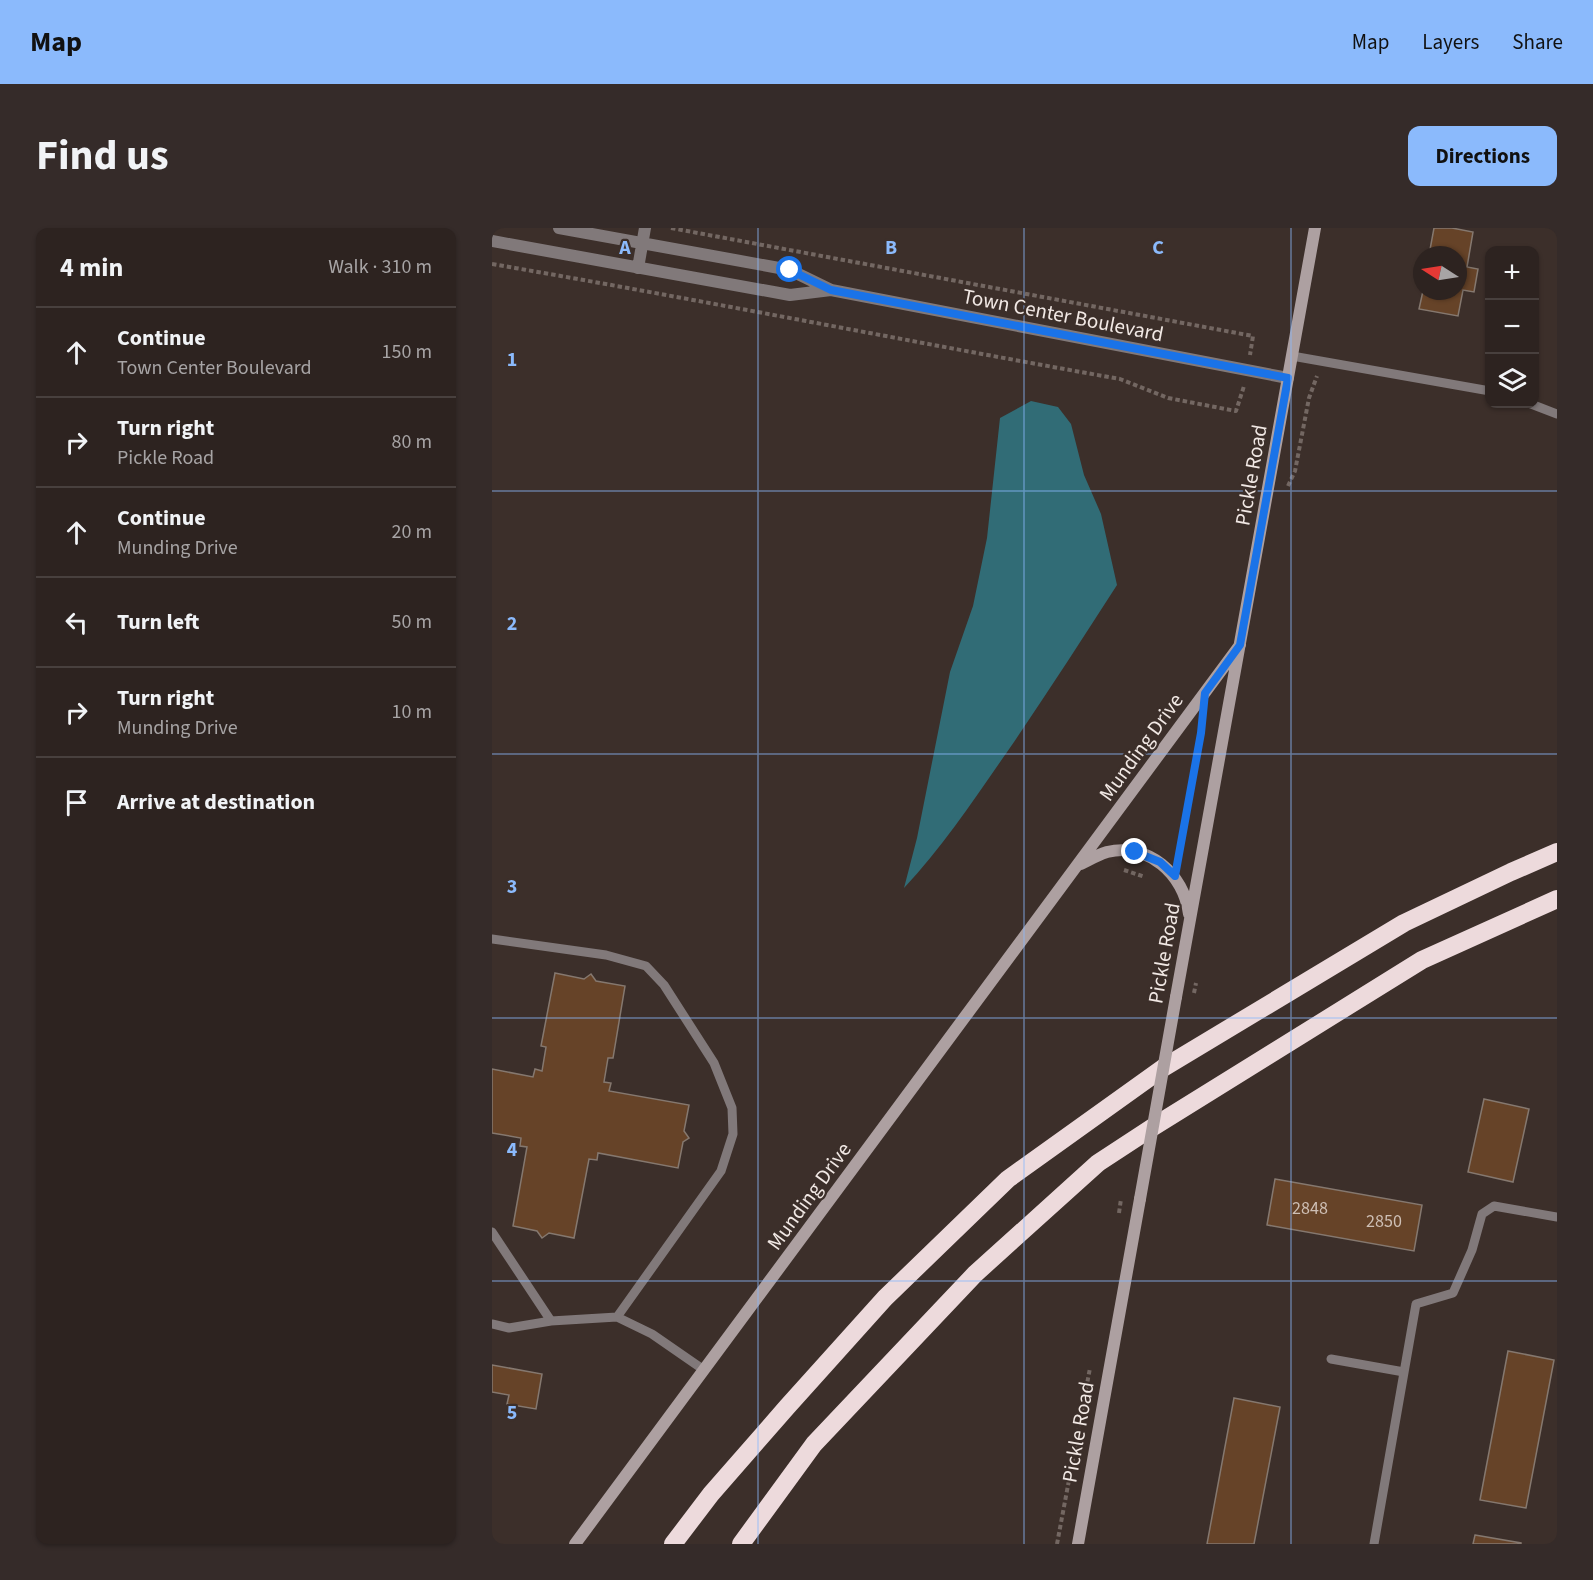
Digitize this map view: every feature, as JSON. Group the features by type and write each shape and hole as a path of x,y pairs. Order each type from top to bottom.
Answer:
{"highway":[{"path":"674,1544 719,1485 885,1298 1008,1179 1163,1068 1404,923 1557,852"},
{"path":"741,1544 814,1444 975,1274 1098,1163 1422,960 1557,899"}],"street":[{"name":"Town Center Boulevard","path":"559,228 790,270 831,290 1288,378"},
{"path":"638,268 645,228"},
{"name":"Pickle Road","path":"1078,1544 1315,228"},
{"name":"Town Center Boulevard","path":"492,241 790,295 831,290"},
{"name":"Munding Drive","path":"575,1544 1240,645"},
{"name":"Munding Drive","path":"1073,872 1096,856 1123,851 1135,852 1160,862 1175,876"},
{"path":"1175,876 1185,896 1190,924"}],"lane":[{"path":"1292,356 1485,390"},
{"path":"1539,407 1557,414"},
{"path":"492,939 606,955 646,966 664,986 714,1063 732,1108 733,1134 721,1172 617,1317"},
{"path":"1374,1544 1416,1304 1453,1293 1472,1250 1482,1214 1494,1206 1557,1217"},
{"path":"493,1232 551,1321"},
{"path":"492,1324 509,1328 551,1321 617,1317 652,1334 705,1370"},
{"path":"1331,1359 1404,1372"}],"path":[{"path":"1287,488 1295,471 1309,398 1316,381 1320,361"},
{"path":"1175,876 1201,733 1205,693"},
{"path":"1122,870 1149,879"},
{"path":"1196,983 1198,972"}],"water":[{"path":"1031,401 1058,407 1071,424 1084,475 1101,514 1117,585 975,798 934,853 904,888 917,838 950,672 973,606 987,538 1000,418"}],"building":[{"path":"1434,228 1452,228 1473,232 1467,267 1467,246 1431,246"},
{"path":"1467,267 1478,269 1474,292 1467,291"},
{"path":"1421,300 1461,300 1458,316 1419,309"},
{"path":"555,973 584,979 591,974 596,981 625,986 613,1058 608,1058 604,1082 611,1083 609,1091 689,1105 684,1131 689,1138 683,1142 678,1168 598,1153 597,1160 589,1159 574,1238 549,1233 542,1238 537,1231 513,1226 527,1147 520,1146 521,1138 492,1133 492,1069 533,1077 535,1069 542,1071 546,1047 541,1046"},
{"path":"1484,1099 1529,1109 1513,1182 1468,1172"},
{"path":"1275,1179 1422,1205 1414,1251 1267,1225"},
{"path":"1508,1351 1554,1360 1526,1508 1480,1500"},
{"path":"492,1365 542,1374 536,1409 507,1404 509,1395 492,1392"},
{"path":"1234,1398 1280,1407 1254,1544 1207,1544"},
{"path":"1475,1535 1521,1543 1521,1544 1473,1544"}],"route":[{"path":"790,270 831,290 1288,378 1240,645 1205,693 1201,733 1175,876 1160,862 1135,852"}]}
